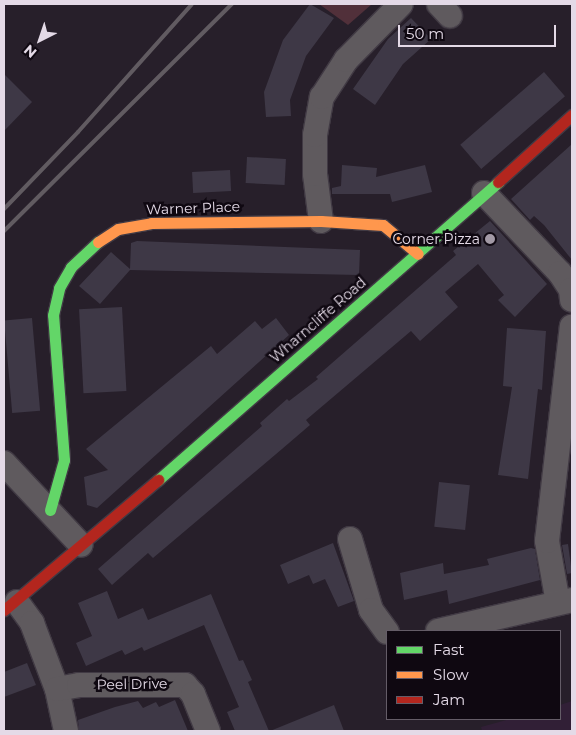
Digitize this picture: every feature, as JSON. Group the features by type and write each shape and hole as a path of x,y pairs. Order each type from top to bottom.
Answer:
{"main road":[{"name":"Wharncliffe Road","path":"10,606 418,254 572,115"},
{"name":"Warner Place","path":"50,510 64,460 54,315 59,288 70,267 88,248 118,229 151,223 321,221 383,225 418,254"}],"street":[{"path":"321,221 315,174 315,135 322,97 346,60 401,4"},
{"path":"484,193 560,273 571,290 572,300"},
{"path":"442,630 565,601 547,541 572,336"},
{"path":"4,463 82,545"},
{"path":"350,539 371,610 386,631"},
{"path":"10,606 32,622 57,689 66,731"},
{"name":"Peel Drive","path":"57,689 79,685 185,685 193,694 208,731"}],"shaded area":[{"path":"319,4 372,4 348,25"},
{"path":"572,701 572,731 482,731 481,727 506,720 561,720 561,705"}],"building":[{"path":"310,4 334,18 306,56 290,100 291,116 266,117 264,92 283,40"},
{"path":"411,18 431,39 403,64 375,105 353,89 388,39"},
{"path":"544,72 565,96 481,169 460,145"},
{"path":"4,74 32,102 4,131"},
{"path":"572,144 572,260 544,225 534,216 530,220 511,199"},
{"path":"247,157 286,159 285,185 246,183"},
{"path":"342,165 377,168 376,177 425,165 432,192 392,202 390,194 332,194 332,188 341,186"},
{"path":"230,170 231,191 193,193 192,172"},
{"path":"490,221 547,284 515,317 498,300 504,295 478,264 445,292 458,307 420,341 411,331 306,420 310,425 282,449 153,558 148,553 112,585 98,569 262,426 260,423 287,399 289,401 318,379 316,377 456,255 453,251"},
{"path":"137,241 360,250 359,275 130,270 100,304 79,286 111,252 130,269 131,243"},
{"path":"122,307 126,391 83,393 79,309"},
{"path":"32,318 40,411 12,413 4,320"},
{"path":"276,318 289,335 97,508 87,505 84,477 108,470 86,449 211,346 217,354 255,321 262,329"},
{"path":"507,328 546,331 542,390 538,389 528,479 498,475 512,387 503,386"},
{"path":"439,482 470,485 465,530 434,527"},
{"path":"333,543 354,601 338,607 325,579 313,584 309,575 288,584 280,565"},
{"path":"568,544 572,573 567,574 562,545"},
{"path":"531,548 535,549 540,580 449,604 447,590 404,600 400,573 443,563 444,574 489,565 487,559"},
{"path":"107,591 118,619 143,608 148,620 211,594 239,661 243,660 252,680 248,682 269,731 235,731 227,712 239,707 204,625 144,651 142,647 125,655 122,650 86,666 76,643 92,636 78,603"},
{"path":"27,663 36,685 4,697 4,672"},
{"path":"175,700 188,731 79,731 78,720 115,707 138,701 143,708 156,702 159,707"},
{"path":"334,705 344,731 270,731"}],"railway":[{"path":"4,209 78,132 192,4"},
{"path":"4,231 232,4"}],"traffic: fast":[{"path":"158,480 498,182"},
{"path":"50,510 64,460 53,315 59,288 71,267 98,242"}],"traffic: slow":[{"path":"98,242 118,229 151,223 321,221 383,225 418,254"}],"traffic: jam":[{"path":"498,182 572,115"},
{"path":"4,610 158,480"}],"place":[{"name":"Corner Pizza","path":"490,239"}]}
